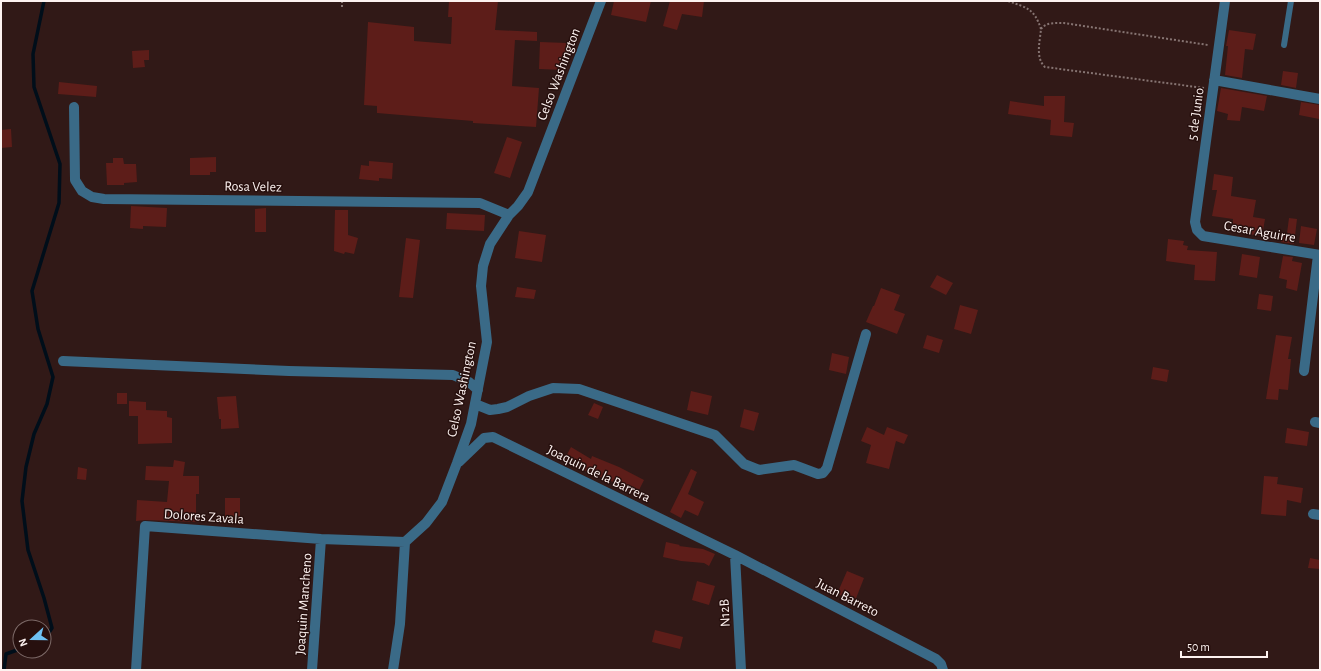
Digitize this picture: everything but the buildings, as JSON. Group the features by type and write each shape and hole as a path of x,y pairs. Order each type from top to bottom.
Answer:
{"street":[{"name":"Celso Washington","path":"405,542 426,524 442,502 457,463 471,424 487,342 481,286 483,266 490,244 509,215 518,206 528,192 601,1"},
{"name":"5 de Junio","path":"1197,230 1195,222 1225,1"},
{"path":"1213,84 1320,99"},
{"name":"Rosa Velez","path":"74,107 75,180 82,191 92,197 104,199 480,203 509,215"},
{"name":"Cesar Aguirre","path":"1197,230 1203,236 1319,255"},
{"path":"1304,371 1319,255"},
{"path":"475,404 490,410 498,409 507,407 529,396 553,388 579,389 715,436 744,464 759,470 794,464 818,474 823,473 827,468 866,334"},
{"path":"63,361 289,371 453,375 469,382 478,390"},
{"name":"Joaquin de la Barrera","path":"457,463 484,438 493,437 735,555"},
{"name":"Dolores Zavala","path":"136,670 145,526 321,539 405,542"},
{"name":"Joaquin Mancheno","path":"312,670 321,539"},
{"path":"393,670 400,624 405,542"},
{"name":"N12B","path":"735,555 741,670"},
{"name":"Juan Barreto","path":"735,555 936,659 941,664 943,670"}],"lane":[{"path":"1284,45 1291,1"}],"path":[{"path":"342,1 342,7"},
{"path":"1008,1 1034,12 1041,29 1039,58 1040,63 1045,67 1213,84"},
{"path":"1041,29 1043,25 1064,23 1218,47"}],"waterway":[{"path":"44,1 33,54 34,87 60,164 59,203 32,291 38,329 53,377 47,404 34,434 26,467 22,501 28,550 50,619"},
{"path":"4,670 6,654 12,652"}]}
